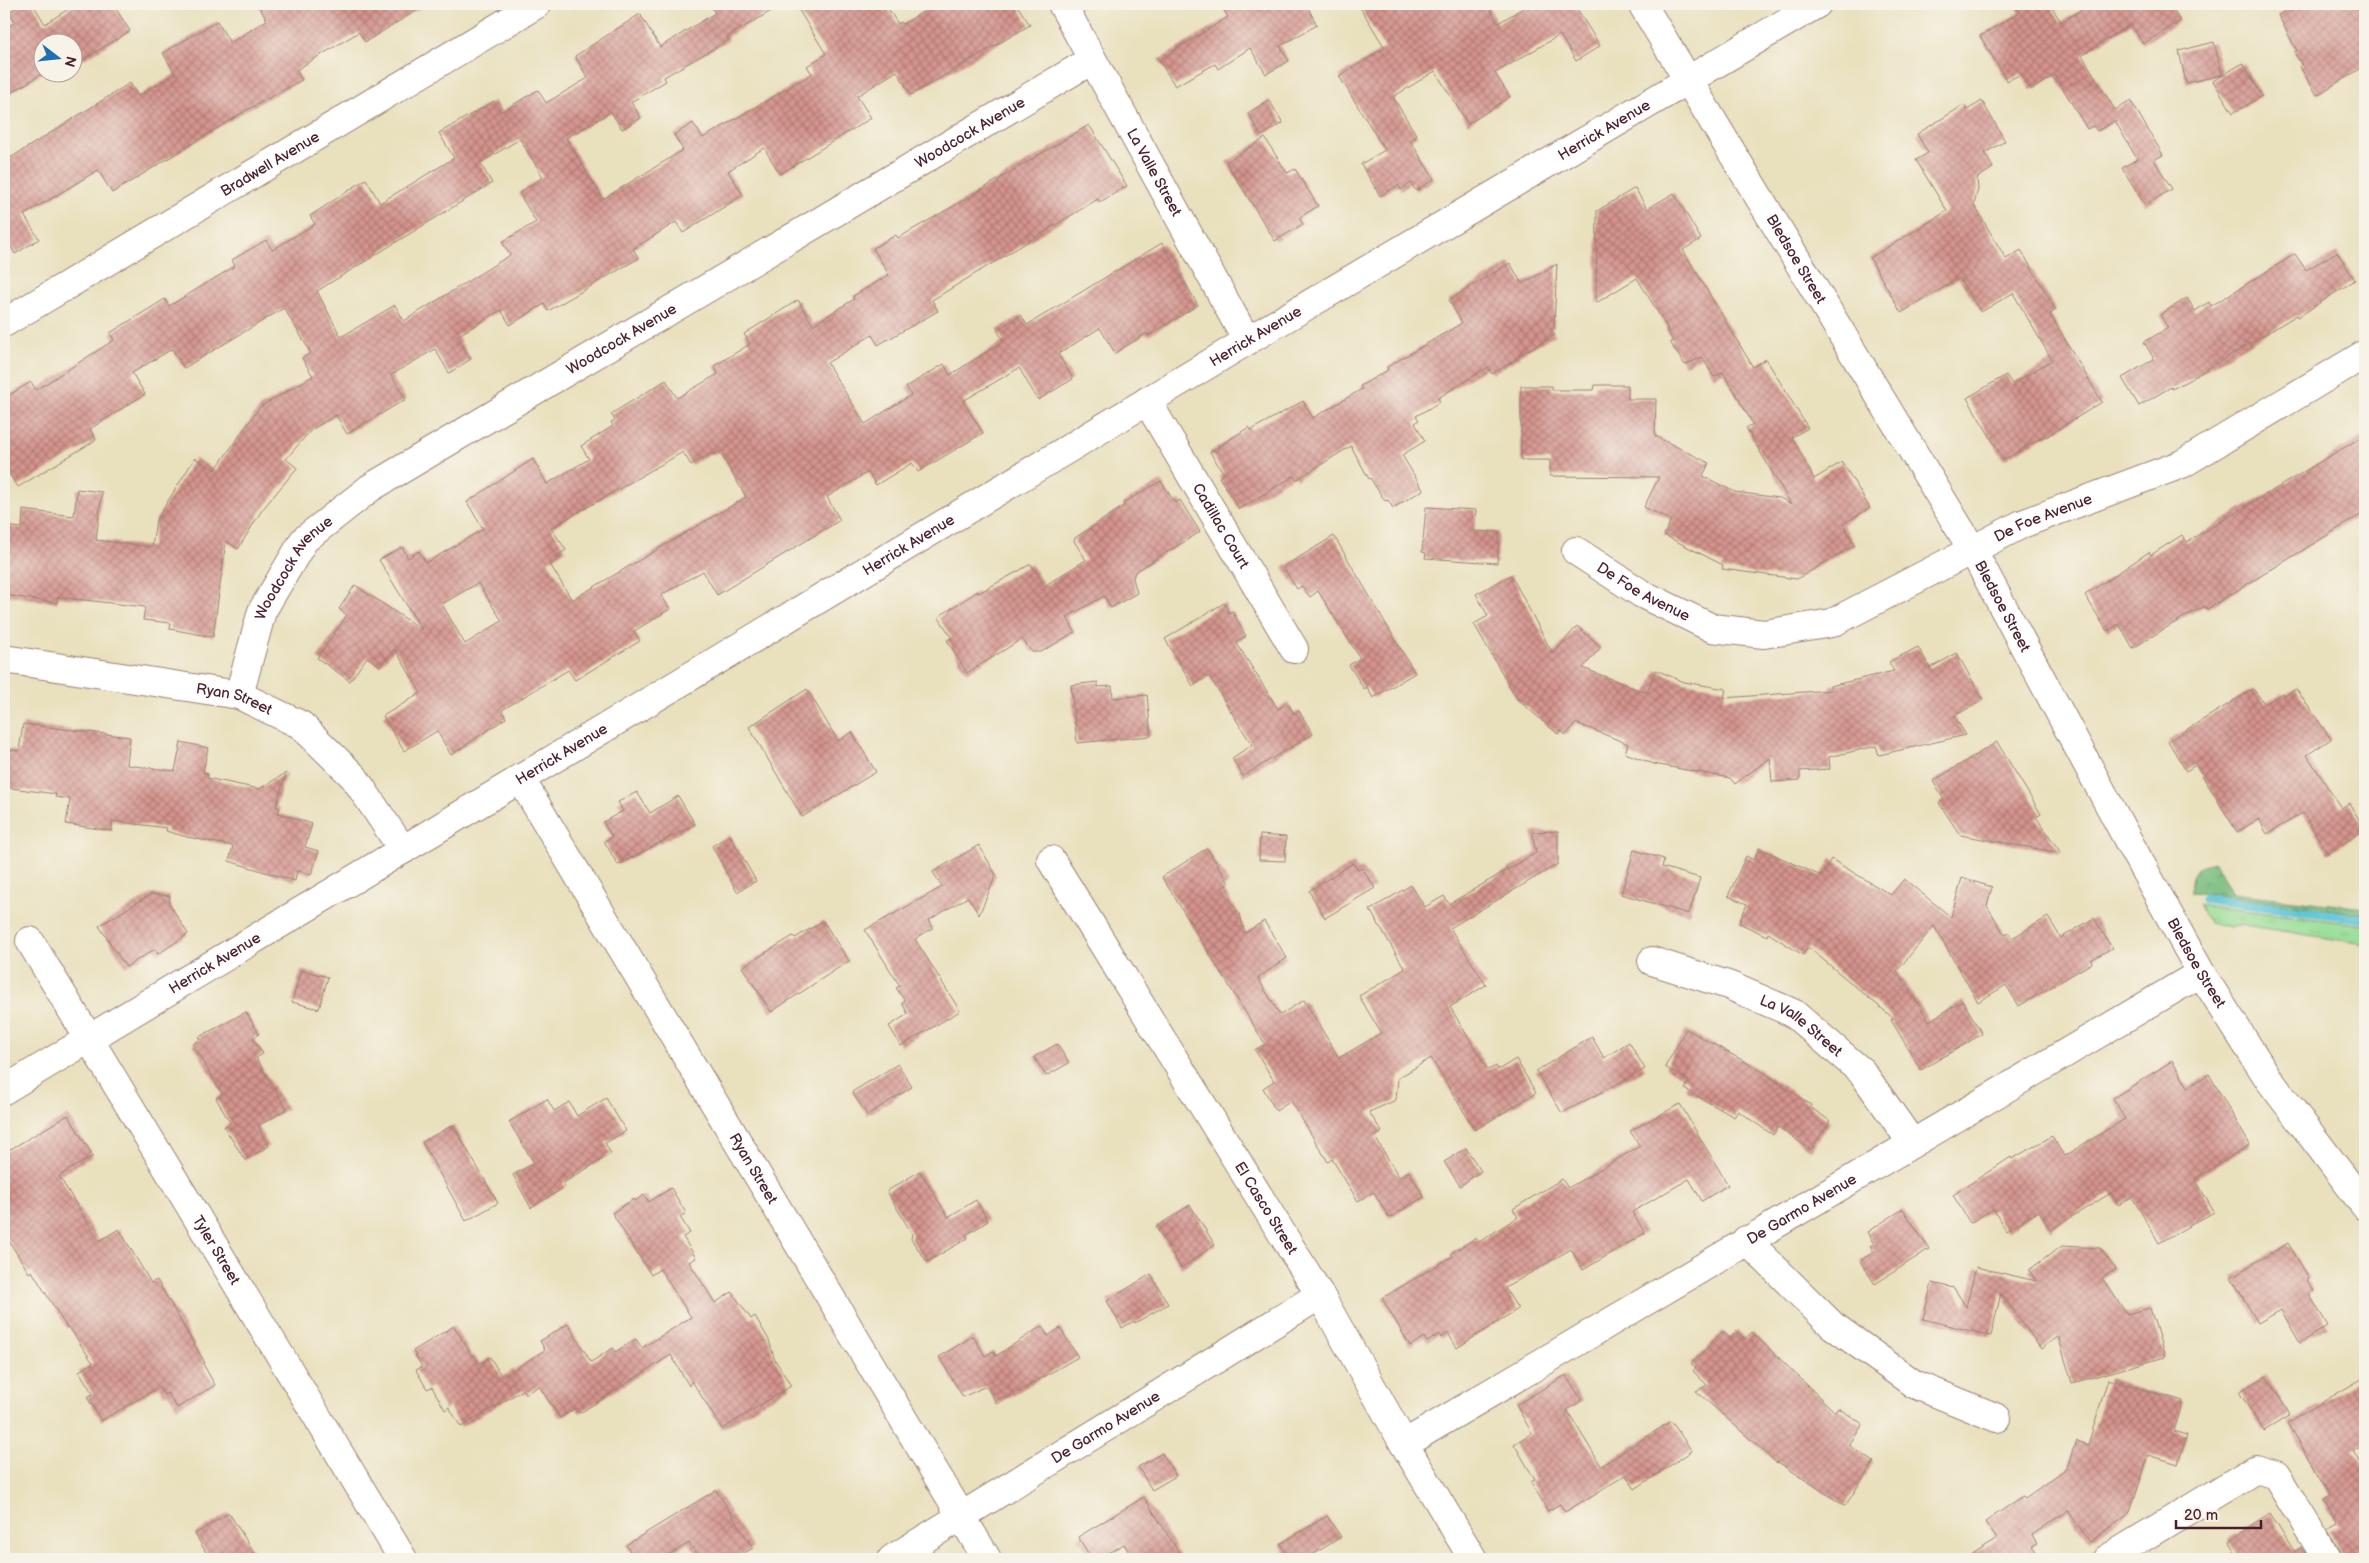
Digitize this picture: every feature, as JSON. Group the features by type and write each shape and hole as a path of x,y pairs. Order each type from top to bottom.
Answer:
{"street":[{"name":"Bradwell Avenue","path":"4,322 537,4"},
{"name":"La Valle Street","path":"1062,4 1246,342"},
{"name":"Bledsoe Street","path":"1642,4 1972,549 2131,846 2201,972 2270,1081 2365,1206"},
{"name":"Herrick Avenue","path":"4,1090 88,1037 403,850 1147,401 1817,4"},
{"name":"Woodcock Avenue","path":"239,695 262,611 304,540 370,488 1092,60"},
{"name":"De Foe Avenue","path":"1576,551 1642,594 1712,628 1764,634 1832,622 2022,524 2182,464 2365,354"},
{"name":"Cadillac Court","path":"1147,401 1294,649"},
{"name":"Ryan Street","path":"4,659 239,695 301,725 354,777 403,850"},
{"name":"Ryan Street","path":"520,778 987,1559"},
{"name":"El Casco Street","path":"1050,860 1320,1295 1404,1444 1473,1559"},
{"name":"Tyler Street","path":"30,941 403,1559"},
{"name":"La Valle Street","path":"1652,961 1728,985 1793,1013 1862,1072 1912,1143"},
{"name":"De Garmo Avenue","path":"1404,1444 2201,972"},
{"path":"1746,1240 1832,1325 1914,1384 1997,1418"},
{"name":"De Garmo Avenue","path":"892,1559 963,1517 1320,1295"},
{"path":"2107,1559 2256,1469 2276,1474 2327,1559"}],"green space":[{"path":"2215,862 2231,893 2365,908 2365,914 2191,892 2193,874 2203,865"},
{"path":"2199,905 2365,925 2365,944 2243,925 2229,928 2209,923"}],"building":[{"path":"21,4 33,4 45,24 76,4 113,4 130,31 82,60 82,32 32,32 32,80 4,97 4,29 15,22 9,12"},
{"path":"257,4 427,4 365,42 359,32 296,70 302,80 247,110 112,193 98,170 24,215 39,239 15,254 4,235 4,162 130,83 138,96 175,74 163,53 217,21 230,43 267,20"},
{"path":"710,4 783,4 727,37 729,40 664,77 666,81 631,102 641,118 622,129 611,112 566,138 603,199 683,150 674,135 693,123 703,138 812,74 807,66 826,54 795,4 885,4 898,24 901,22 903,24 936,4 1016,4 1030,25 911,95 897,71 857,96 871,118 780,174 764,148 728,171 743,195 683,233 676,222 633,249 639,258 548,311 544,304 510,325 501,310 457,336 471,359 449,373 435,349 391,375 406,399 347,434 336,415 311,430 286,459 297,468 262,510 238,549 226,541 213,637 170,629 171,623 143,620 145,607 58,597 57,603 4,595 4,526 22,528 23,510 74,516 77,489 102,492 96,540 152,547 156,520 195,458 215,470 260,407 313,376 302,358 311,353 284,308 184,368 172,349 132,373 145,394 90,429 96,440 18,487 4,466 4,398 31,382 36,390 114,340 110,333 165,299 169,306 235,266 232,260 266,240 272,250 315,224 310,216 366,179 380,203 454,158 439,133 494,101 501,112 538,90 546,103 588,78 575,56 640,14 660,47 715,13","holes":["520,139 543,177 519,193 536,222 502,242 510,255 404,321 395,305 341,337 317,291 492,183 480,163"]},
{"path":"1220,4 1306,4 1317,25 1280,46 1289,61 1266,74 1250,48 1218,69 1215,64 1175,86 1159,60 1228,17"},
{"path":"1358,4 1487,4 1498,23 1530,4 1574,4 1600,46 1576,61 1560,35 1495,73 1510,97 1468,124 1435,71 1393,97 1417,136 1410,140 1434,179 1416,191 1411,183 1401,190 1398,185 1380,196 1361,164 1385,150 1339,76 1385,48"},
{"path":"2014,4 2050,4 2061,22 2091,4 2170,4 2180,21 2143,44 2131,24 2082,55 2115,110 2131,101 2163,155 2154,160 2172,189 2145,205 2122,168 2137,159 2115,121 2097,131 2093,126 2087,129 2055,75 2031,90 2021,74 2007,81 1980,36 2020,12"},
{"path":"2297,4 2365,4 2365,66 2317,95 2300,67 2302,65 2294,52 2297,51 2278,15"},
{"path":"2214,42 2222,75 2186,83 2179,51"},
{"path":"2243,63 2262,96 2233,113 2213,81"},
{"path":"1269,100 1283,123 1261,136 1248,113"},
{"path":"1982,101 2005,141 1985,153 1993,168 1977,178 1978,189 1974,205 2006,259 2021,250 2056,310 2050,314 2102,402 2046,437 2004,460 1967,398 2006,375 2012,384 2052,360 2013,293 1981,312 1959,278 1901,313 1870,258 1947,211 1916,160 1928,153 1917,134 1964,105 1967,110"},
{"path":"1089,125 1127,186 1100,202 1098,199 932,300 938,311 878,345 872,335 827,363 865,424 911,395 906,387 944,364 950,375 1004,341 997,330 1021,315 1027,325 1162,243 1198,305 1148,336 1147,333 1115,353 1100,328 1058,354 1073,379 1038,400 1019,368 963,401 983,433 918,472 912,463 876,485 868,472 827,497 840,520 717,595 703,571 661,595 670,609 634,631 640,641 575,680 568,670 502,710 506,718 451,755 437,731 404,751 383,716 421,693 395,649 380,666 367,657 350,681 317,658 347,615 339,609 355,585 422,630 379,560 402,547 408,558 419,551 426,563 483,529 467,502 533,459 547,484 589,459 581,446 613,426 611,422 615,420 611,414 666,380 677,398 718,374 714,366 750,344 744,334 798,300 813,325 854,299 853,296 889,275 873,248 896,235 898,238","holes":["719,451 746,497 572,600 548,561 566,550 551,528 683,452 691,465 711,453 713,455","478,583 502,621 465,644 442,604"]},
{"path":"1265,138 1287,173 1295,169 1318,206 1299,218 1303,224 1275,241 1226,162"},
{"path":"1635,188 1647,209 1674,193 1701,239 1683,250 1753,367 1766,359 1808,428 1792,437 1814,479 1842,462 1870,508 1843,524 1855,545 1797,579 1722,569 1723,565 1664,535 1671,520 1644,507 1659,477 1550,476 1550,460 1521,460 1521,386 1552,386 1552,390 1594,390 1595,385 1628,385 1628,399 1656,399 1655,436 1709,463 1703,476 1735,492 1780,498 1791,504 1746,428 1753,424 1723,372 1714,377 1702,357 1685,365 1670,342 1673,341 1666,329 1668,329 1637,278 1596,303 1597,211"},
{"path":"2337,252 2355,280 2298,317 2297,315 2189,380 2172,389 2171,387 2139,406 2122,378 2154,359 2144,342 2168,328 2160,315 2187,298 2195,311 2209,302 2211,306 2295,254 2306,270"},
{"path":"1510,263 1522,284 1557,264 1554,327 1551,329 1555,335 1519,355 1520,357 1492,374 1488,367 1438,398 1440,402 1416,416 1419,420 1415,423 1425,441 1402,455 1423,490 1393,508 1388,500 1385,501 1369,479 1351,446 1296,480 1294,476 1239,509 1219,477 1224,474 1210,452 1249,427 1251,430 1303,401 1313,418 1362,389 1360,386 1388,370 1387,367 1462,323 1449,300"},
{"path":"2365,435 2365,512 2207,609 2205,606 2184,617 2133,648 2119,624 2107,631 2085,595 2149,552 2151,555 2182,535 2187,542"},
{"path":"1161,481 1175,503 1180,500 1200,532 1135,572 1133,578 1137,593 1111,608 1104,596 1067,617 1075,632 1041,652 1032,652 1022,639 967,673 947,640 952,638 939,618 941,615 978,591 979,593 1031,564 1044,586 1086,560 1074,541 1075,538 1124,506 1123,503"},
{"path":"1426,507 1476,510 1474,531 1499,532 1497,563 1425,558 1426,553 1422,552"},
{"path":"1334,536 1415,673 1373,698 1367,687 1364,689 1349,665 1360,658 1318,591 1310,597 1302,586 1297,589 1283,567"},
{"path":"1511,575 1553,654 1577,626 1601,647 1583,668 1647,693 1656,670 1684,682 1726,689 1724,698 1831,690 1830,686 1894,671 1889,662 1918,647 1930,668 1957,653 1983,700 1954,716 1966,735 1879,755 1876,746 1829,757 1830,769 1800,771 1800,780 1772,782 1770,758 1735,784 1730,778 1654,764 1625,753 1628,744 1576,723 1566,735 1561,731 1558,734 1517,699 1474,624 1488,616 1476,594"},
{"path":"1224,603 1229,613 1232,611 1246,636 1236,642 1278,709 1288,703 1294,714 1299,711 1313,734 1243,776 1232,758 1252,745 1209,676 1193,686 1165,639"},
{"path":"1098,682 1098,687 1112,686 1113,698 1147,695 1151,736 1077,743 1071,685"},
{"path":"807,689 838,741 852,732 876,772 802,817 749,727"},
{"path":"2253,689 2265,704 2282,693 2283,696 2296,689 2331,739 2307,755 2341,808 2349,803 2365,829 2328,854 2303,813 2267,834 2259,819 2237,832 2196,765 2186,771 2168,741"},
{"path":"23,724 130,737 127,765 175,771 181,742 208,748 203,772 208,774 207,778 259,789 286,773 276,807 280,808 278,813 312,824 305,847 319,851 311,875 297,870 295,881 229,861 233,846 187,837 166,831 167,828 112,821 112,831 66,824 70,799 55,797 56,794 4,787 4,749 19,751"},
{"path":"1997,742 2041,814 2036,817 2061,853 1960,835 1939,803 1944,800 1933,781"},
{"path":"637,792 650,813 678,796 695,824 618,865 604,841 612,837 603,822 623,811 618,802"},
{"path":"1558,831 1558,864 1450,928 1486,985 1450,1007 1488,1070 1496,1066 1498,1070 1516,1059 1536,1093 1475,1130 1431,1058 1398,1078 1396,1100 1369,1112 1382,1132 1375,1137 1399,1177 1409,1171 1424,1197 1389,1218 1374,1192 1358,1201 1332,1159 1328,1162 1291,1101 1276,1111 1263,1088 1274,1081 1255,1050 1265,1044 1162,877 1207,848 1229,883 1222,888 1240,915 1245,933 1264,921 1287,958 1258,978 1280,1015 1304,1000 1339,1058 1381,1033 1359,996 1405,969 1370,910 1411,885 1425,907 1444,896 1449,904 1536,853 1532,832"},
{"path":"730,835 756,881 737,892 712,846"},
{"path":"1260,835 1286,837 1285,861 1259,860"},
{"path":"979,845 996,875 979,915 968,897 929,920 933,928 915,939 960,1011 901,1046 889,1026 908,1014 902,1003 905,1001 896,988 900,986 865,930 942,887 933,872"},
{"path":"1759,848 1821,876 1831,859 1891,895 1904,879 1951,917 1962,878 1992,887 1987,906 2005,935 2009,933 2012,938 2048,917 2061,938 2094,918 2112,948 2091,960 2092,963 2019,1006 2006,985 1978,1002 1934,926 1897,971 1929,1021 1963,1001 1982,1034 1921,1070 1891,1020 1893,1018 1808,947 1803,955 1768,933 1767,936 1739,923 1747,904 1728,896 1746,856 1754,860"},
{"path":"1634,850 1664,859 1662,867 1700,878 1689,914 1621,894"},
{"path":"1353,863 1358,870 1362,868 1375,888 1325,918 1309,891"},
{"path":"151,894 170,896 169,903 188,934 158,954 155,949 126,967 99,926"},
{"path":"823,921 849,961 771,1012 742,967 793,936 795,938"},
{"path":"301,970 328,977 319,1009 292,1002"},
{"path":"246,1012 259,1034 253,1038 263,1054 256,1058 287,1109 258,1126 269,1146 245,1160 224,1127 230,1123 216,1098 222,1094 193,1044 201,1039 199,1037"},
{"path":"1686,1029 1760,1070 1811,1105 1810,1107 1830,1121 1811,1150 1778,1127 1773,1135 1738,1111 1734,1117 1685,1089 1689,1081 1665,1067"},
{"path":"1592,1037 1604,1058 1629,1042 1645,1069 1562,1113 1536,1071"},
{"path":"1057,1044 1069,1063 1046,1076 1034,1057"},
{"path":"2172,1061 2188,1087 2209,1074 2250,1145 2195,1179 2214,1212 2159,1243 2132,1197 2118,1205 2111,1193 2050,1230 2039,1211 2006,1231 1993,1209 1970,1223 1953,1195 2011,1157 2012,1159 2052,1136 2064,1156 2125,1119 2113,1098"},
{"path":"898,1064 912,1087 867,1115 852,1092"},
{"path":"606,1098 626,1131 605,1143 611,1154 563,1183 565,1187 531,1208 513,1175 534,1163 509,1122 547,1099 554,1111 569,1102 577,1116"},
{"path":"1680,1104 1728,1185 1702,1201 1689,1179 1632,1212 1645,1233 1583,1270 1571,1249 1505,1288 1518,1309 1457,1348 1448,1333 1441,1338 1439,1334 1427,1342 1424,1337 1410,1346 1382,1298 1453,1256 1451,1253 1476,1238 1479,1242 1518,1217 1513,1209 1562,1179 1568,1188 1640,1146 1630,1131"},
{"path":"68,1115 93,1156 59,1176 99,1241 119,1229 151,1283 157,1280 205,1363 203,1364 215,1385 177,1408 168,1393 164,1395 159,1387 101,1421 87,1397 93,1394 79,1371 93,1363 69,1327 67,1328 32,1271 29,1273 4,1233 4,1153"},
{"path":"453,1125 498,1203 466,1221 422,1142"},
{"path":"1466,1148 1481,1171 1460,1186 1444,1162"},
{"path":"920,1171 948,1217 976,1200 988,1221 966,1235 968,1238 927,1262 911,1239 912,1234 887,1191"},
{"path":"671,1188 686,1213 680,1217 690,1233 683,1237 696,1258 689,1262 715,1303 732,1292 751,1319 755,1316 769,1340 774,1358 791,1386 722,1429 692,1381 689,1386 671,1355 580,1413 576,1408 560,1418 539,1386 525,1394 523,1390 461,1427 449,1407 445,1410 432,1387 427,1389 416,1370 422,1367 413,1351 454,1326 472,1356 474,1355 480,1364 490,1357 502,1377 545,1350 540,1341 568,1324 591,1362 613,1348 615,1352 636,1339 642,1348 691,1317 660,1269 651,1275 612,1213 644,1195 649,1202"},
{"path":"1190,1205 1215,1245 1181,1268 1156,1227"},
{"path":"1903,1209 1929,1249 1875,1284 1860,1261 1874,1252 1870,1246 1874,1244 1867,1232"},
{"path":"2288,1243 2309,1278 2307,1280 2314,1291 2309,1294 2328,1326 2300,1343 2281,1310 2258,1323 2231,1277"},
{"path":"2062,1246 2100,1248 2115,1269 2102,1278 2127,1314 2150,1308 2165,1357 2072,1383 2058,1336 2041,1349 2001,1293 1991,1336 1923,1319 1932,1283 1954,1288 1966,1307 1976,1267 2036,1281 2029,1270"},
{"path":"1151,1274 1168,1304 1135,1323 1134,1321 1122,1328 1107,1301"},
{"path":"1042,1326 1048,1336 1060,1328 1078,1357 997,1404 986,1386 963,1397 939,1357 973,1336 985,1356 993,1351 996,1356"},
{"path":"1723,1331 1730,1338 1737,1331 1745,1339 1752,1332 1835,1412 1838,1408 1863,1424 1849,1445 1874,1462 1845,1506 1777,1463 1696,1391 1707,1385 1693,1371 1696,1368 1691,1364"},
{"path":"1566,1375 1582,1401 1567,1410 1601,1466 1671,1421 1692,1451 1635,1489 1626,1475 1565,1512 1560,1504 1548,1511 1531,1482 1535,1480 1514,1444 1532,1433 1516,1405"},
{"path":"2266,1376 2290,1415 2264,1431 2239,1392"},
{"path":"2365,1377 2365,1443 2353,1450 2365,1471 2365,1559 2343,1559 2328,1531 2339,1525 2323,1499 2330,1495 2287,1423"},
{"path":"2108,1379 2183,1401 2174,1431 2187,1435 2178,1464 2149,1455 2130,1512 2090,1542 2068,1511 2032,1535 2037,1543 2031,1546 2041,1559 1965,1559 1997,1539 1985,1522 2023,1496 2025,1498 2067,1468 2076,1441 2088,1445"},
{"path":"1162,1453 1176,1476 1152,1490 1138,1467"},
{"path":"716,1490 753,1548 734,1559 701,1559 689,1543 662,1559 635,1559 626,1545"},
{"path":"1144,1497 1183,1559 1133,1559 1124,1544 1099,1559 1092,1559 1078,1537"},
{"path":"229,1513 258,1559 210,1559 195,1534"},
{"path":"2270,1513 2294,1552 2301,1547 2309,1559 2239,1559 2228,1540"},
{"path":"1327,1516 1341,1537 1306,1559 1289,1559 1280,1544"}],"waterway":[{"path":"2205,899 2365,919"}]}
